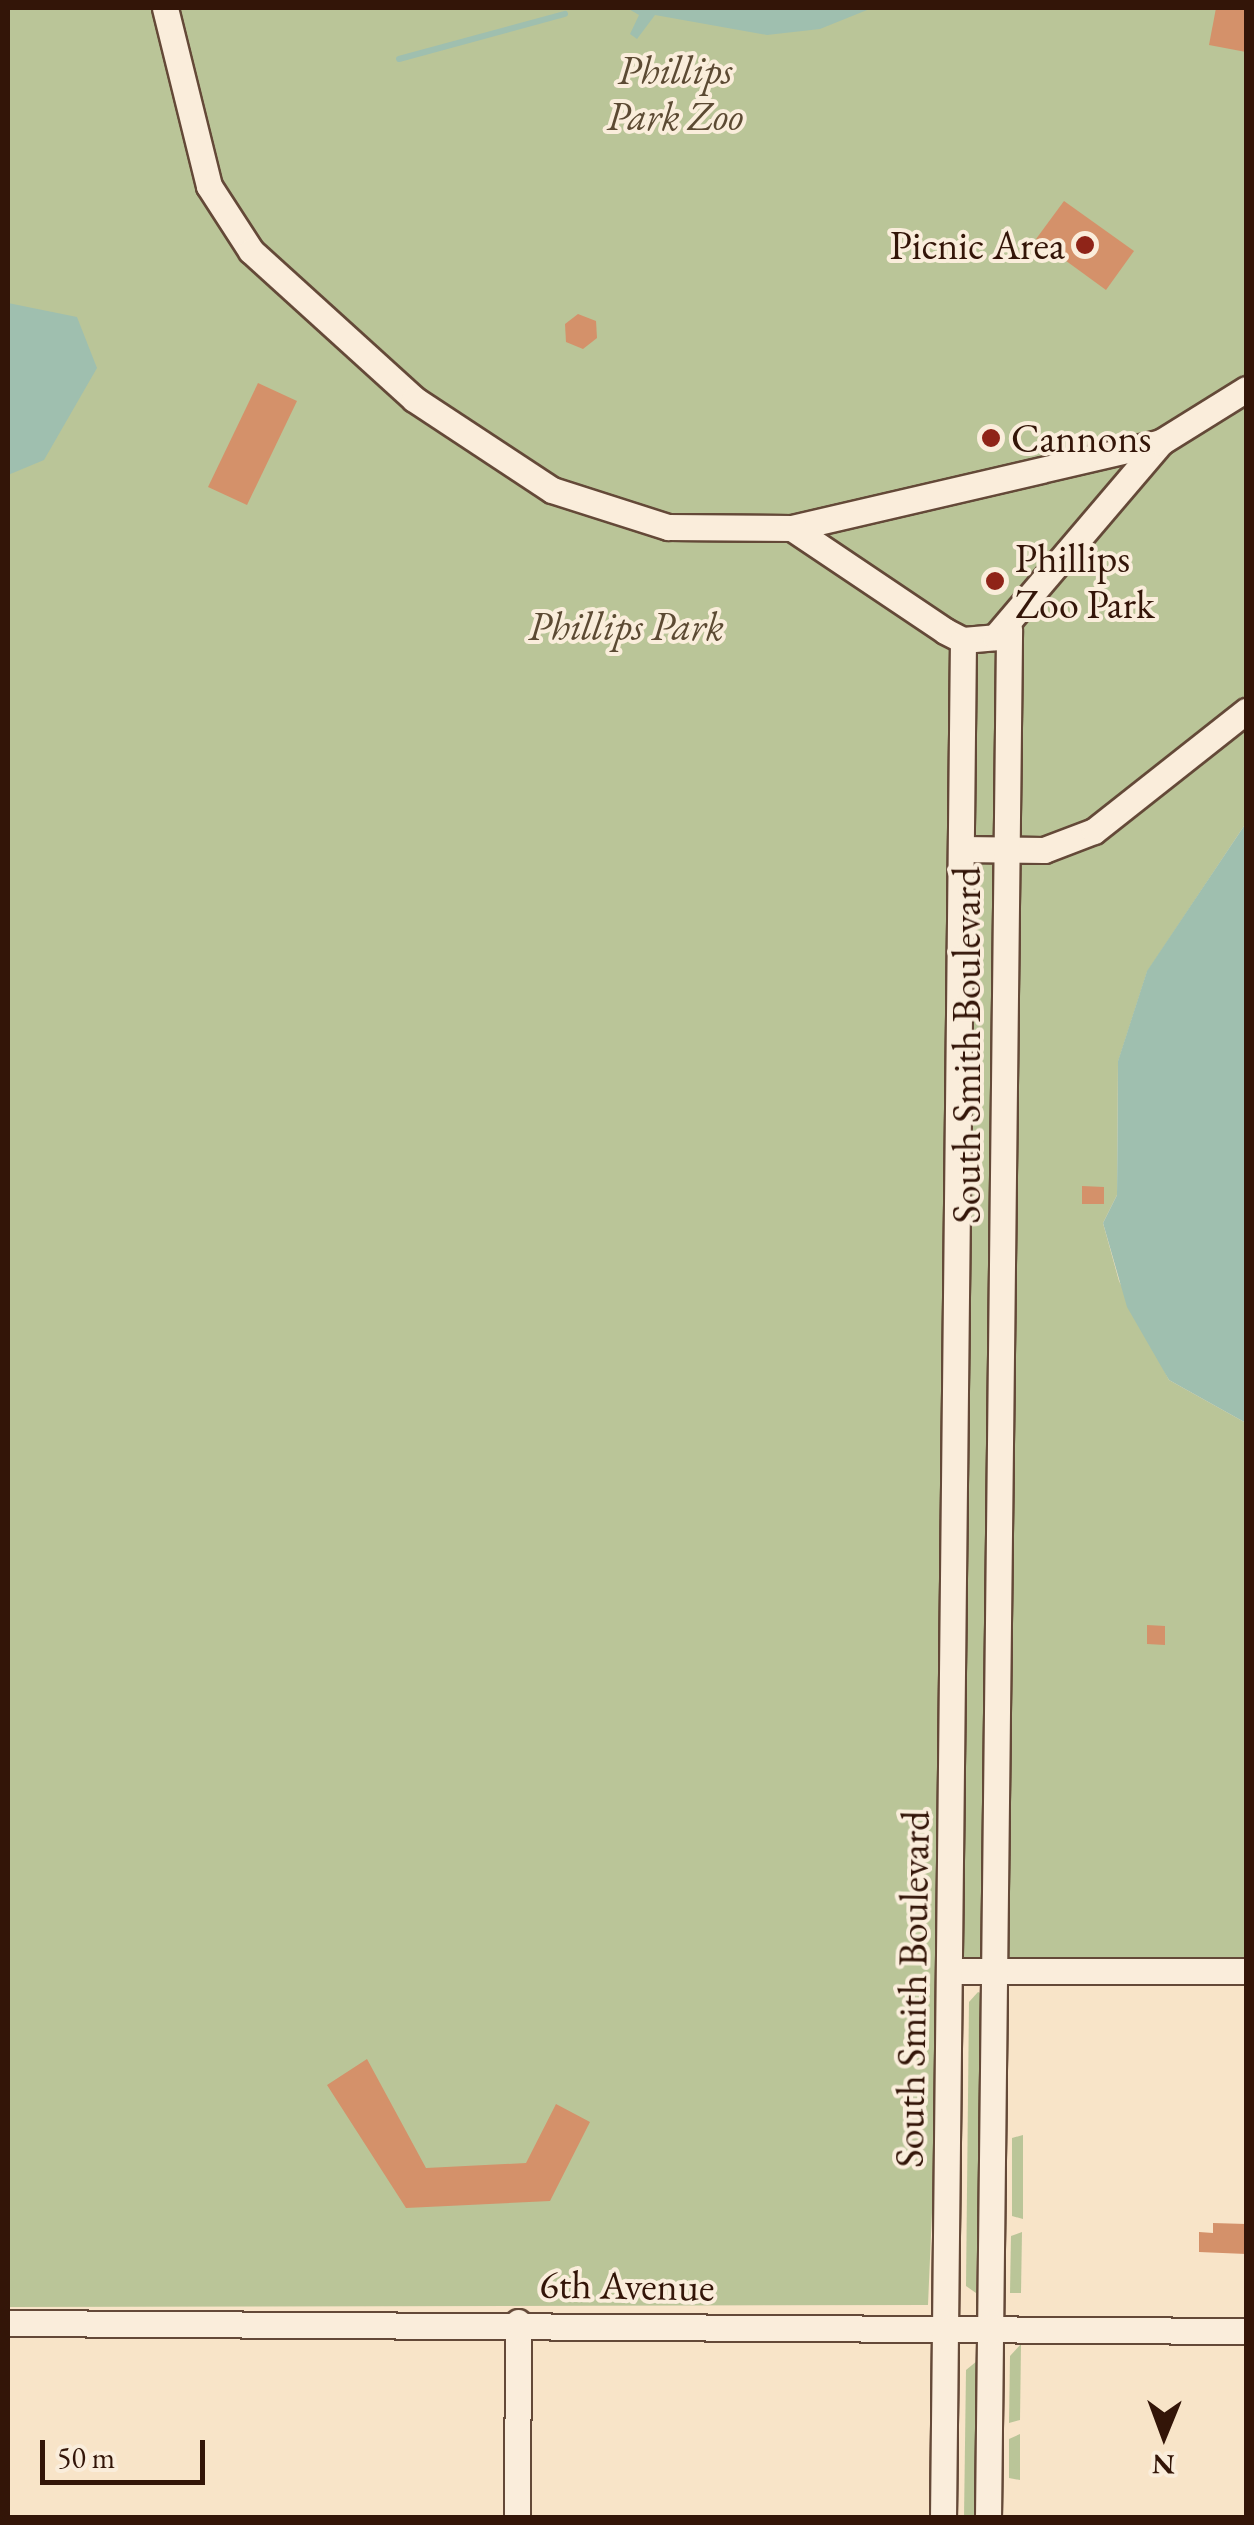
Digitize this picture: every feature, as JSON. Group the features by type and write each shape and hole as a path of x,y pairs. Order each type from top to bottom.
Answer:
{"street":[{"path":"165,8 209,186 251,251 318,320 479,449 566,496 668,527 792,528 1161,442 1246,389"},
{"path":"792,528 869,588 964,640 1009,629 1161,442"},
{"name":"South Smith Boulevard","path":"988,2518 1009,629"},
{"name":"South Smith Boulevard","path":"943,2518 964,640"},
{"path":"961,849 1044,850 1094,831 1246,711"},
{"path":"955,1461 1000,1461"},
{"path":"950,1971 1246,1971"},
{"path":"518,2322 518,2518"},
{"name":"6th Avenue","path":"8,2324 988,2325 1246,2332"}],"green space":[{"name":"Phillips Park","path":"8,8 1246,8 1246,823 1147,972 1118,1062 1117,1195 1103,1223 1119,1281 1169,1380 1246,1423 1246,1960 943,1958 928,2305 8,2307"},
{"path":"978,1992 983,1994 976,2293 966,2286 969,2002"},
{"path":"1023,2135 1023,2219 1012,2216 1012,2138"},
{"path":"1022,2232 1021,2293 1010,2293 1011,2236"},
{"path":"1021,2344 1020,2420 1009,2423 1010,2356"},
{"path":"977,2361 981,2517 964,2518 966,2370"},
{"path":"1020,2434 1020,2480 1009,2478 1009,2439"}],"shaded area":[{"path":"627,8 872,8 820,29 767,35 655,15 637,39 630,34 639,15"},
{"path":"8,303 77,317 97,368 44,460 8,475"},
{"path":"1246,823 1246,1423 1169,1380 1127,1307 1103,1223 1117,1195 1118,1061 1147,971"}],"building":[{"path":"1216,8 1246,8 1246,52 1209,45"},
{"name":"Picnic Area","path":"1064,201 1134,251 1106,290 1036,239"},
{"path":"578,314 596,321 597,338 583,349 566,342 565,324"},
{"path":"258,383 297,401 247,505 208,487"},
{"path":"1082,1186 1104,1187 1104,1204 1082,1204"},
{"path":"1147,1625 1165,1626 1165,1645 1147,1644"},
{"path":"367,2059 426,2168 526,2163 556,2104 590,2122 550,2201 406,2208 327,2085"},
{"path":"1213,2223 1246,2224 1246,2254 1199,2252 1199,2232 1213,2233"}],"waterway":[{"path":"399,59 565,14"}],"place":[{"name":"Picnic Area","path":"1085,245"},
{"name":"Cannons","path":"991,438"},
{"name":"Phillips Zoo Park","path":"995,581"}],"park label":[{"name":"Phillips Park Zoo","path":"675,93"}]}
